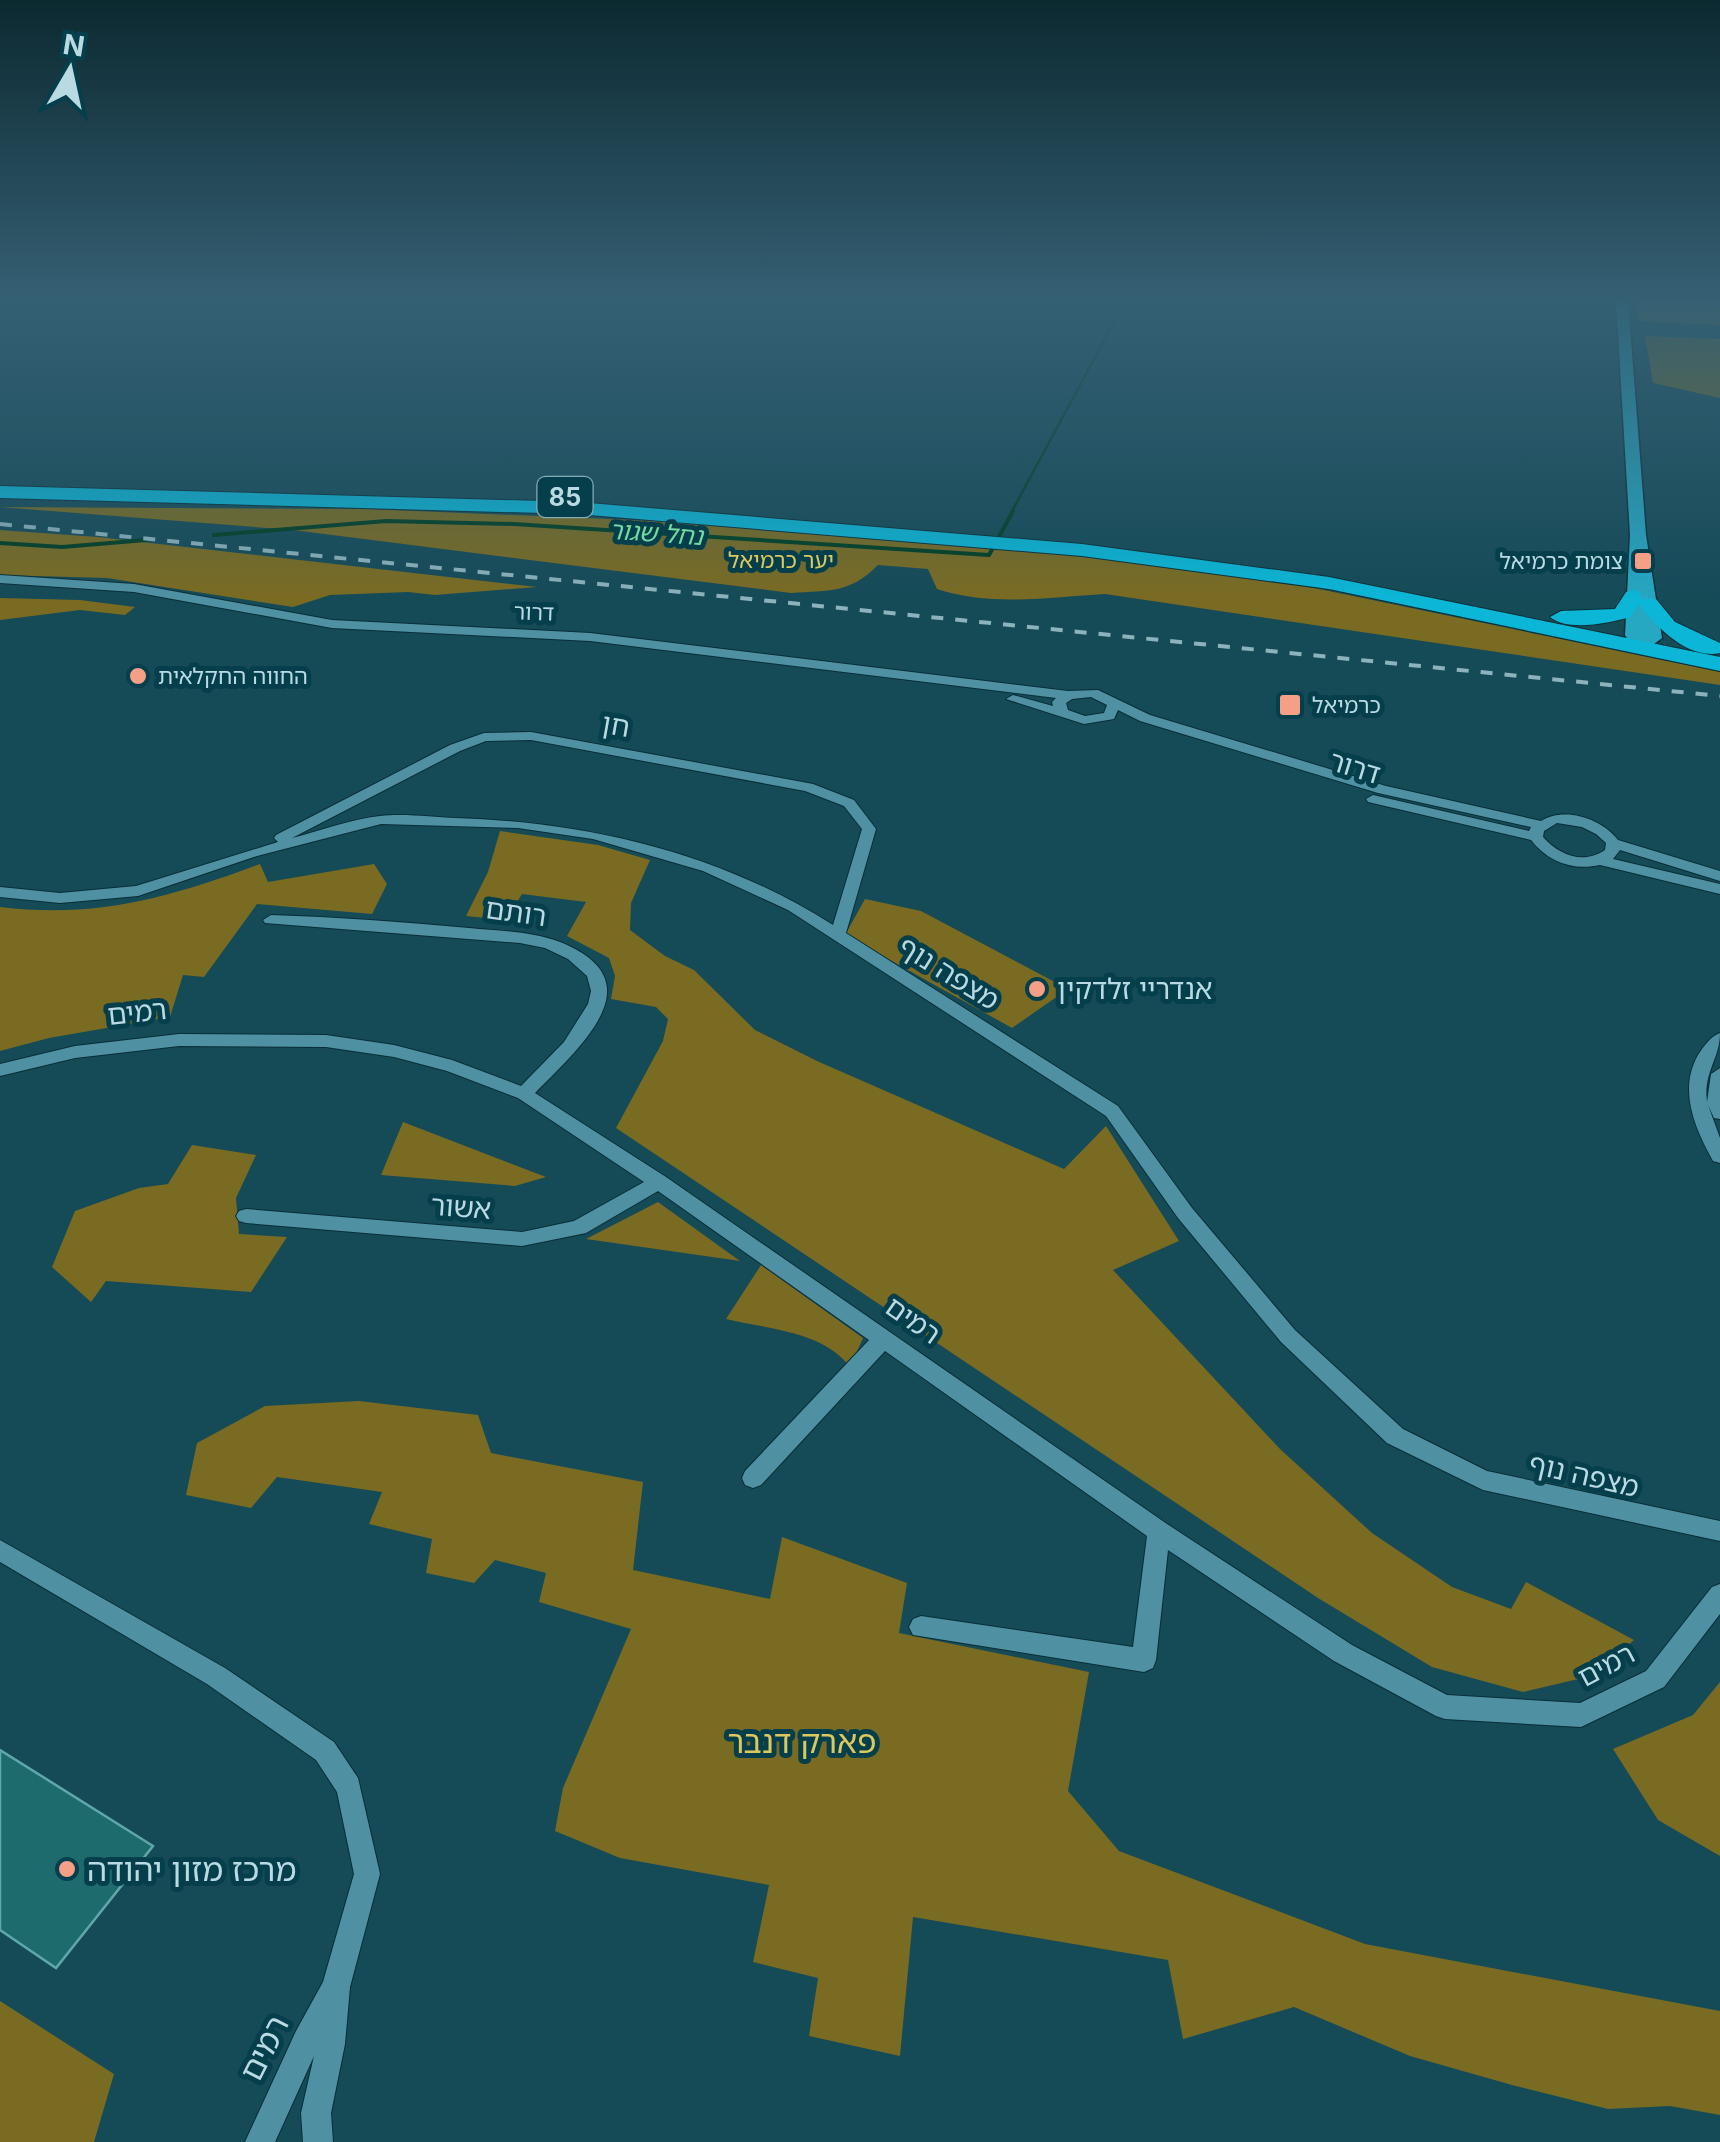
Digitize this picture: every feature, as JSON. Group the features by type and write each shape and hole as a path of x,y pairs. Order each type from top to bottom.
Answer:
{"highway":[{"name":"85","path":"0,484 600,498 1275,564 1547,616 1720,664"},
{"name":"85","path":"0,492 577,508 998,537 1329,583 1720,651"},
{"path":"1547,616 1608,617 1641,600 1678,635 1720,651"}],"main road":[{"path":"1629,400 1643,640"}],"street":[{"name":"דרור","path":"0,579 104,584 332,624 590,637 1068,694 1093,692 1108,698 1109,712"},
{"name":"דרור","path":"0,587 109,594 324,632 585,646 970,691 1084,720 1109,712 1538,831"},
{"path":"1062,712 1059,702 1068,694"},
{"name":"חן","path":"252,853 456,748 484,737 531,736 743,772 808,787 849,803 869,829 838,936"},
{"path":"1720,876 1613,844 1607,835 1584,822 1554,819 1538,831 1541,846 1564,859 1600,860 1720,889"},
{"name":"מצפה נוף","path":"0,892 60,898 138,891 252,853 381,820 518,824 595,835 708,868 794,908 1027,1053 1112,1111 1186,1213 1288,1336 1395,1436 1483,1480 1720,1531"},
{"path":"1600,860 1612,852 1613,844"},
{"name":"רותם","path":"271,920 365,922 502,937 557,946 588,964 597,978 599,995 590,1019 524,1094"},
{"path":"1720,1039 1705,1054 1696,1078 1697,1102 1720,1156"},
{"name":"רמים","path":"0,1070 75,1052 178,1040 326,1040 452,1066 524,1094 659,1182 1159,1532 1343,1653 1445,1707 1581,1715 1655,1679 1720,1595"},
{"path":"1720,1074 1716,1103 1720,1114"},
{"name":"אשור","path":"246,1216 522,1239 579,1228 659,1182"},
{"path":"753,1478 883,1339"},
{"path":"921,1627 1144,1660 1159,1532"},
{"name":"רמים","path":"0,1550 216,1676 325,1751 349,1788 366,1874 336,1987 331,2044 316,2113 318,2142"},
{"name":"רמים","path":"260,2142 336,1987"}],"green space":[{"name":"יער כרמיאל","path":"0,507 369,509 704,523 1154,562 1295,584 1720,672 1720,685 1105,594 1021,599 957,595 937,589 928,569 878,565 848,586 791,593 293,530"},
{"path":"0,530 98,537 537,587 435,595 330,595 293,607 107,578 0,575"},
{"path":"0,598 80,600 135,607 125,615 80,610 0,620"},
{"path":"500,831 598,845 650,860 631,903 630,930 665,956 694,970 755,1030 817,1061 1064,1169 1106,1126 1179,1241 1113,1270 1280,1449 1372,1533 1452,1587 1511,1609 1526,1582 1634,1640 1591,1676 1523,1692 1432,1667 1318,1598 616,1128 663,1041 668,1019 656,1007 611,999 615,976 609,958 567,936 586,902 522,894 506,920 466,916 488,872"},
{"path":"260,864 268,882 374,864 387,884 372,914 257,904 204,977 183,975 170,1017 49,1038 0,1051 0,907 69,910 133,902"},
{"path":"865,899 921,911 1068,989 1012,1028 845,935"},
{"path":"403,1122 546,1177 515,1186 381,1175"},
{"path":"192,1145 256,1155 236,1198 239,1234 287,1237 251,1292 106,1281 91,1302 52,1267 75,1211 139,1188 168,1184"},
{"path":"658,1202 740,1261 586,1239"},
{"path":"761,1265 863,1338 850,1367 839,1355 810,1339 726,1319"},
{"name":"פארק דנבר","path":"359,1401 478,1415 491,1453 643,1482 633,1570 770,1599 782,1537 907,1583 899,1633 1089,1672 1068,1791 1119,1851 1365,1944 1720,2011 1720,2115 1670,2106 1608,2109 1512,2085 1410,2056 1294,2007 1183,2039 1168,1960 913,1917 900,2056 809,2036 818,1978 753,1962 769,1885 620,1858 555,1831 563,1788 631,1629 539,1602 546,1573 495,1560 474,1583 426,1573 432,1539 369,1524 382,1492 277,1477 251,1508 186,1495 197,1443 265,1406"},
{"path":"1720,1682 1720,1856 1658,1820 1613,1749 1693,1715"},
{"path":"0,2001 114,2074 94,2142 0,2142"}],"building":[{"name":"מרכז מזון יהודה","path":"0,1750 153,1846 56,1968 0,1930"}],"waterway":[{"name":"נחל שגור","path":"1011,513 1072,400"},
{"name":"נחל שגור","path":"214,535 386,521 514,524 989,555 1013,511"},
{"name":"נחל שגור","path":"0,543 62,547 146,540"}],"railway":[{"path":"0,524 1720,696"}],"place":[{"name":"צומת כרמיאל","path":"1643,561"},
{"name":"החווה החקלאית","path":"138,676"},
{"name":"כרמיאל","path":"1290,705"},
{"name":"אנדריי זלדקין","path":"1037,989"},
{"name":"מרכז מזון יהודה","path":"67,1869"}]}
